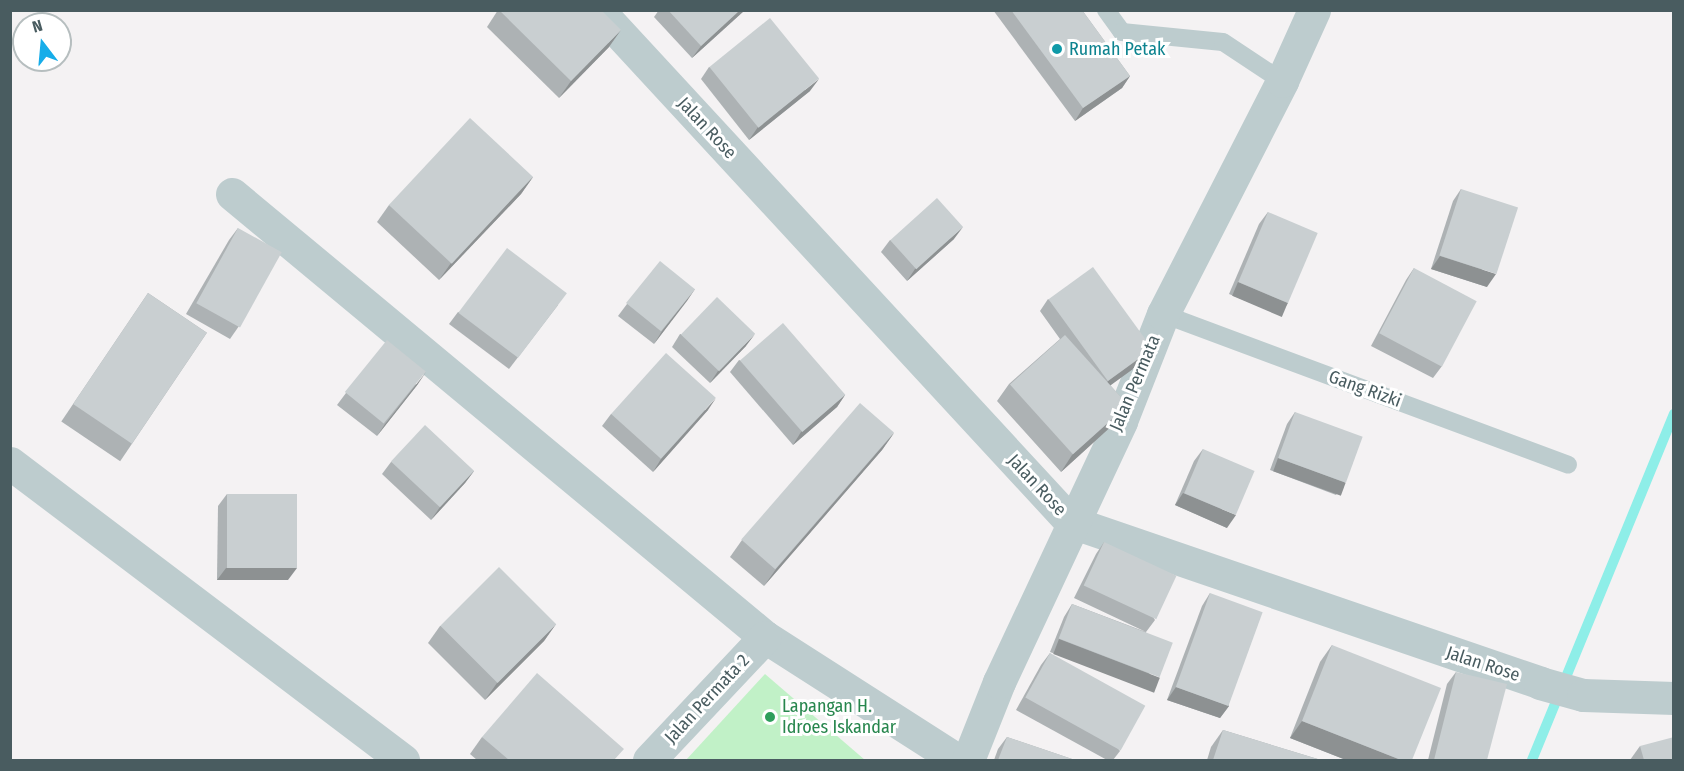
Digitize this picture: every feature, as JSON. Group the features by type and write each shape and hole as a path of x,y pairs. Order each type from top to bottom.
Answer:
{"street":[{"name":"Jalan Rose","path":"598,10 1071,522 1540,683 1584,695 1674,698"},
{"name":"Jalan Permata","path":"968,760 999,682 1120,420 1163,314 1282,81 1314,10"},
{"path":"232,194 765,637 957,760"},
{"path":"10,463 403,760"},
{"name":"Jalan Permata 2","path":"649,760 765,637"}],"lane":[{"path":"1106,10 1122,32 1223,42 1282,81"},
{"name":"Gang Rizki","path":"1163,314 1568,465"}],"green space":[{"name":"Lapangan H. Idroes Iskandar","path":"765,674 865,760 686,760"}],"building":[{"path":"499,10 601,10 621,30 571,81"},
{"path":"668,10 740,10 701,46"},
{"name":"Rumah Petak","path":"1011,10 1082,10 1130,76 1083,108"},
{"path":"770,18 819,79 758,128 709,67"},
{"path":"470,118 533,177 452,264 389,205"},
{"path":"1461,189 1518,208 1496,274 1439,256"},
{"path":"937,198 963,227 916,269 890,240"},
{"path":"1268,212 1318,233 1288,303 1238,282"},
{"path":"238,228 282,252 240,327 196,303"},
{"path":"507,248 567,293 518,358 458,313"},
{"path":"660,261 695,289 661,331 626,303"},
{"path":"1093,267 1152,349 1108,381 1049,299"},
{"path":"1414,268 1477,301 1442,367 1379,333"},
{"path":"148,293 207,333 132,444 73,404"},
{"path":"717,297 755,334 719,371 681,334"},
{"path":"783,323 845,395 802,432 740,360"},
{"path":"1065,335 1128,405 1073,454 1010,385"},
{"path":"387,340 426,371 384,424 345,392"},
{"path":"666,353 716,398 661,459 611,414"},
{"path":"860,403 894,433 775,569 741,540"},
{"path":"1295,412 1363,437 1346,483 1278,458"},
{"path":"425,425 474,471 440,507 391,462"},
{"path":"1203,449 1255,471 1236,515 1184,493"},
{"path":"227,494 297,494 297,568 227,568"},
{"path":"1104,542 1177,576 1156,619 1084,586"},
{"path":"499,567 556,624 498,683 440,626"},
{"path":"1210,593 1263,612 1228,706 1176,687"},
{"path":"1072,604 1173,643 1160,677 1059,639"},
{"path":"1332,645 1441,688 1412,760 1401,760 1302,721"},
{"path":"1050,653 1145,706 1121,750 1025,698"},
{"path":"1456,672 1507,684 1487,760 1434,760"},
{"path":"537,673 624,749 614,760 509,760 482,737"},
{"path":"1223,730 1321,760 1213,760"},
{"path":"1007,737 1075,760 998,760"},
{"path":"1674,737 1674,760 1644,760 1640,746"}],"waterway":[{"path":"1532,760 1674,414"}],"place":[{"name":"Rumah Petak","path":"1057,49"},
{"name":"Lapangan H. Idroes Iskandar","path":"770,717"}]}
